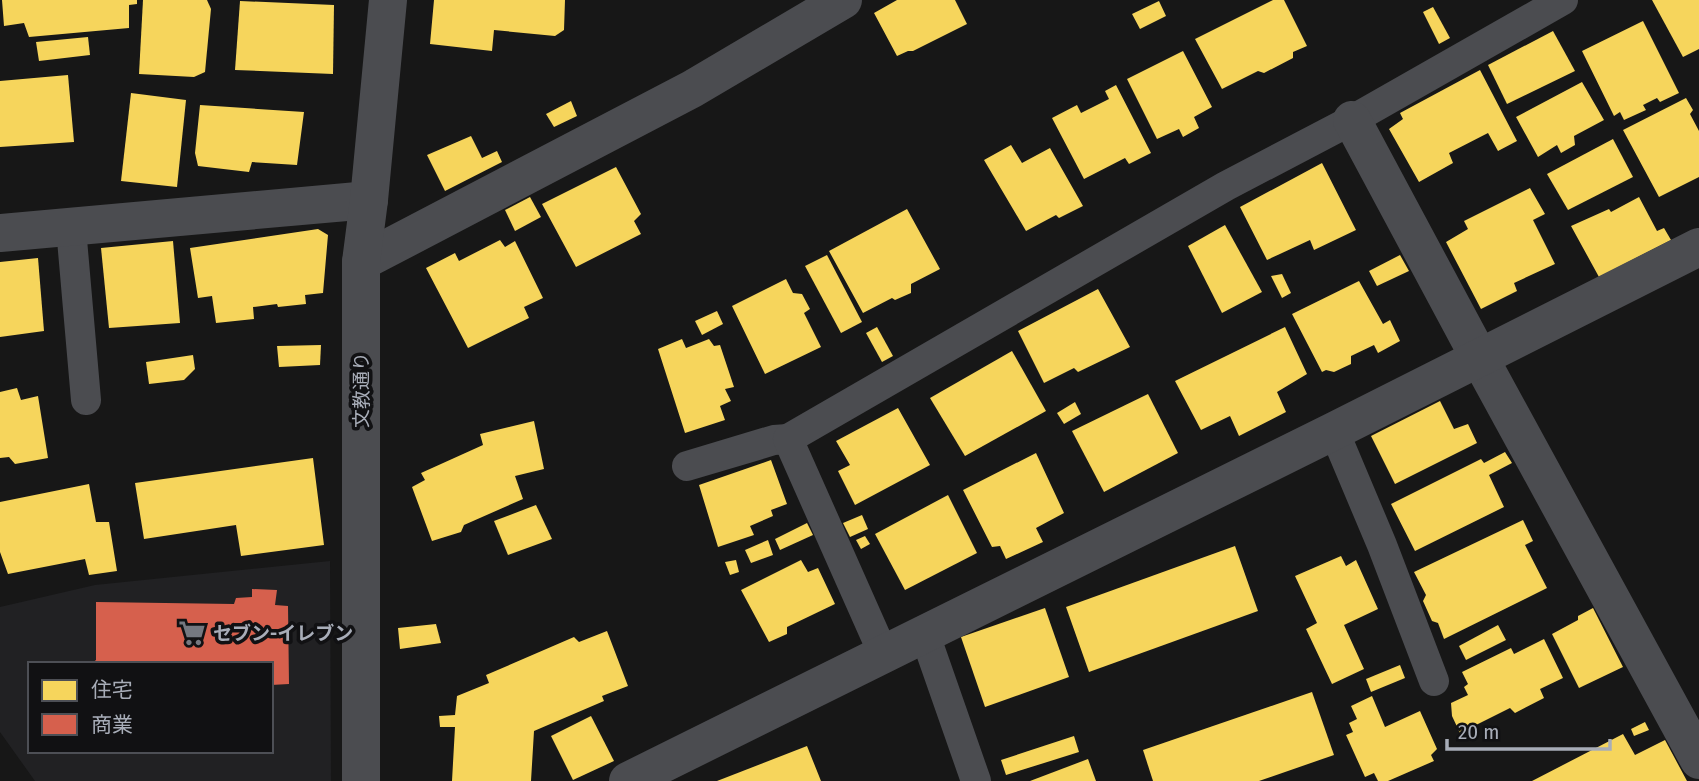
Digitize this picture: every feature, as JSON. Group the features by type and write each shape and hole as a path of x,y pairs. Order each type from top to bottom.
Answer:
{"street":[{"name":"文教通り","path":"361,781 361,262 388,0"},
{"path":"361,262 692,89 844,0"},
{"path":"1352,120 1699,760"},
{"path":"0,233 369,200"},
{"path":"628,781 1699,247"}],"lane":[{"path":"687,466 774,440 788,439 1226,186 1352,120 1563,0"},
{"path":"71,228 86,400"},
{"path":"1334,431 1382,545 1434,681"},
{"path":"788,439 883,653"},
{"path":"925,635 976,781"}],"shaded area":[{"path":"330,561 331,781 35,781 0,732 0,607 95,585"}],"building: 住宅":[{"path":"2,0 137,0 137,4 129,5 129,28 29,37 24,23 4,26"},
{"path":"143,0 207,0 211,9 205,72 194,77 139,74"},
{"path":"434,0 565,0 564,30 555,36 494,30 492,51 430,44"},
{"path":"897,0 955,0 967,24 913,51 897,56 874,13"},
{"path":"1273,0 1284,0 1307,46 1293,52 1293,58 1264,73 1258,71 1222,89 1195,39"},
{"path":"1652,0 1699,0 1699,49 1683,57"},
{"path":"240,1 334,5 333,74 235,70"},
{"path":"1159,1 1166,16 1140,29 1132,14"},
{"path":"1433,7 1450,38 1439,44 1423,12"},
{"path":"1643,21 1679,93 1660,102 1657,98 1643,105 1646,110 1624,120 1620,112 1614,116 1582,51"},
{"path":"1553,31 1575,71 1507,104 1488,65"},
{"path":"88,37 90,55 39,61 36,42"},
{"path":"1183,51 1212,107 1194,117 1199,128 1183,137 1179,129 1157,139 1127,79"},
{"path":"1480,70 1517,141 1498,151 1488,133 1449,153 1453,163 1419,182 1389,129 1403,119 1400,113"},
{"path":"68,75 74,142 0,147 0,81"},
{"path":"1582,82 1604,120 1574,136 1575,145 1561,153 1557,145 1538,157 1516,117"},
{"path":"1116,85 1151,153 1129,164 1125,158 1084,179 1052,118 1077,105 1081,113 1109,99 1105,91"},
{"path":"131,93 186,100 177,187 121,181"},
{"path":"1686,98 1693,110 1690,114 1699,131 1699,177 1659,197 1623,130"},
{"path":"571,101 577,116 554,127 546,114"},
{"path":"200,105 304,112 297,165 252,162 249,172 198,166 195,153"},
{"path":"471,136 482,158 497,151 502,162 445,191 427,155"},
{"path":"1613,139 1633,177 1568,210 1547,174"},
{"path":"1011,145 1022,163 1050,148 1083,206 1059,218 1056,215 1026,231 984,160"},
{"path":"1322,163 1356,230 1314,250 1310,240 1267,260 1240,207"},
{"path":"616,167 641,214 634,221 641,234 576,267 542,204"},
{"path":"1530,188 1545,214 1533,220 1555,264 1514,283 1517,291 1481,309 1446,242 1468,229 1464,221"},
{"path":"530,197 541,217 515,231 505,210"},
{"path":"1639,197 1657,231 1664,228 1671,240 1599,277 1571,226 1609,209 1611,212"},
{"path":"907,209 940,269 911,284 911,293 895,300 892,298 863,313 829,251"},
{"path":"1225,225 1262,292 1222,313 1188,246"},
{"path":"318,229 328,235 323,293 305,295 306,304 253,307 254,319 216,323 212,296 198,298 190,248"},
{"path":"500,240 505,247 515,241 543,298 524,307 529,318 468,348 426,268 455,253 459,261"},
{"path":"173,241 180,323 109,328 101,248"},
{"path":"827,255 862,322 841,333 805,266"},
{"path":"1400,255 1409,271 1377,286 1369,271"},
{"path":"38,258 44,331 0,337 0,262"},
{"path":"1282,274 1291,293 1282,298 1271,276"},
{"path":"786,279 793,293 802,294 810,309 804,313 821,347 765,374 732,306"},
{"path":"1359,281 1383,324 1390,320 1400,341 1378,353 1374,345 1351,356 1351,364 1334,372 1322,372 1292,314"},
{"path":"1098,289 1130,347 1078,372 1074,368 1044,383 1018,331"},
{"path":"717,311 723,324 702,335 695,321"},
{"path":"877,327 893,356 882,362 866,333"},
{"path":"1285,327 1307,374 1277,392 1286,412 1239,436 1230,416 1201,430 1175,381"},
{"path":"682,339 686,348 709,339 714,346 720,345 734,387 725,389 731,401 720,406 725,420 685,433 658,349"},
{"path":"321,345 320,365 279,367 277,346"},
{"path":"1012,351 1046,411 965,456 930,398"},
{"path":"193,355 195,369 184,380 149,384 146,362"},
{"path":"17,388 21,400 38,396 48,458 15,464 9,457 0,458 0,392"},
{"path":"1148,394 1178,453 1104,492 1072,431"},
{"path":"1440,401 1454,429 1468,424 1477,443 1395,484 1371,436"},
{"path":"1075,402 1081,414 1064,424 1057,413"},
{"path":"898,408 930,465 855,505 838,471 850,465 836,441"},
{"path":"534,421 544,469 515,476 523,499 464,525 461,532 432,541 412,487 425,480 421,473 483,445 480,434"},
{"path":"1505,452 1512,463 1489,475 1504,507 1415,551 1391,504 1481,459 1484,463"},
{"path":"1036,453 1064,513 1036,528 1043,542 1006,559 1000,546 992,547 963,490"},
{"path":"313,458 324,545 241,556 236,525 144,539 135,483"},
{"path":"771,460 787,504 771,510 773,516 750,526 754,535 718,547 699,485"},
{"path":"89,484 96,522 109,522 117,571 89,575 85,559 8,574 0,552 0,502"},
{"path":"948,495 977,553 905,590 875,534"},
{"path":"536,505 552,539 508,555 494,521"},
{"path":"862,515 868,529 850,537 843,523"},
{"path":"1523,520 1533,541 1525,545 1547,588 1444,639 1438,623 1432,621 1423,601 1426,595 1414,572"},
{"path":"807,523 813,535 780,550 775,539"},
{"path":"865,536 870,544 861,549 856,540"},
{"path":"768,540 773,555 751,563 745,550"},
{"path":"1235,546 1258,611 1089,672 1066,607"},
{"path":"1341,556 1346,566 1356,560 1378,609 1344,625 1364,669 1332,684 1306,629 1317,623 1295,576"},
{"path":"736,560 739,572 730,575 725,562"},
{"path":"801,560 808,572 818,568 835,604 787,627 787,634 769,642 741,590"},
{"path":"1045,608 1069,677 985,707 961,637"},
{"path":"1593,608 1623,667 1579,688 1552,634 1578,620 1578,616"},
{"path":"436,624 441,643 400,649 398,628"},
{"path":"1498,625 1506,640 1466,660 1459,646"},
{"path":"607,631 628,686 602,696 604,701 534,731 531,781 452,781 455,727 440,727 439,716 455,715 457,696 489,683 486,675 574,637 579,642"},
{"path":"1544,639 1563,678 1540,689 1544,698 1515,713 1510,708 1460,733 1452,716 1451,703 1468,695 1464,687 1468,684 1462,672 1511,648 1514,654"},
{"path":"1400,665 1405,678 1371,692 1366,679"},
{"path":"1312,692 1334,755 1259,781 1153,781 1143,750"},
{"path":"1372,696 1385,727 1420,711 1437,749 1431,755 1434,761 1388,781 1378,781 1374,773 1365,777 1346,735 1353,732 1349,723 1357,719 1351,706"},
{"path":"591,716 614,761 573,780 551,736"},
{"path":"1645,722 1649,730 1634,736 1631,729"},
{"path":"1623,734 1635,755 1665,740 1687,781 1532,781"},
{"path":"1074,736 1079,752 1006,775 1001,760"},
{"path":"807,746 821,781 717,781"},
{"path":"1088,759 1096,781 1030,781"}],"building: 商業":[{"name":"セブン-イレブン","path":"252,589 277,590 275,605 288,606 289,684 273,685 273,662 94,662 96,660 96,602 234,604 236,598 252,597"}],"place":[{"name":"セブン-イレブン","path":"192,633"}]}
